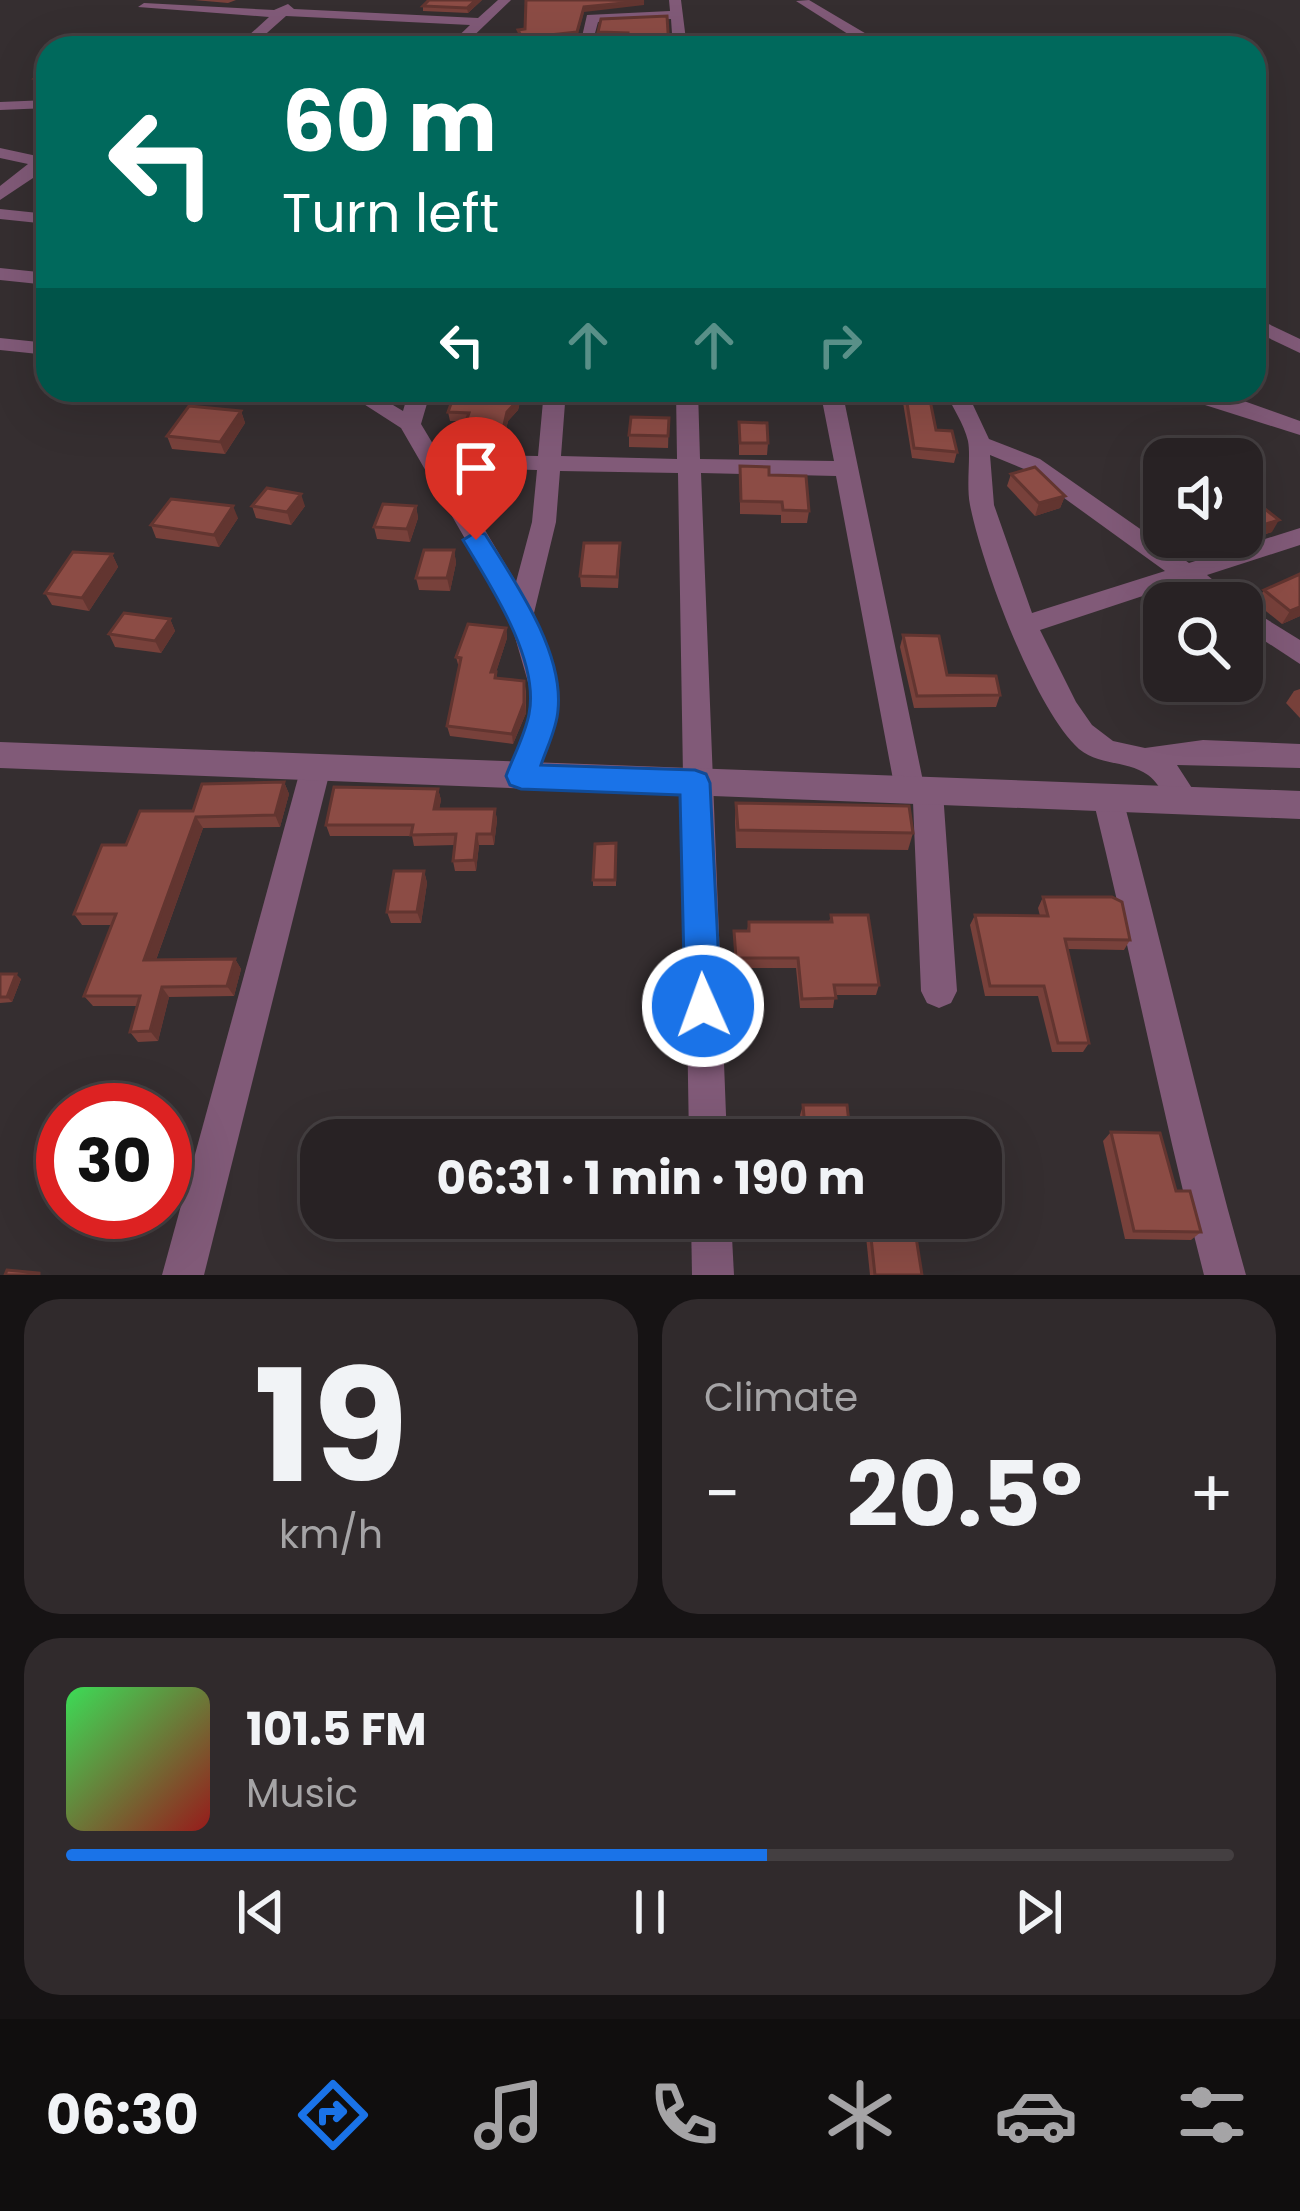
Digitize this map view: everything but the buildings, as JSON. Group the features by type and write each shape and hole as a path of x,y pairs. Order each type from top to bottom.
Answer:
{"street":[{"path":"254,36 278,13 311,0"},
{"path":"467,36 506,0"},
{"path":"802,1 860,36"},
{"path":"144,7 484,22"},
{"path":"589,36 592,18 676,8"},
{"path":"0,106 36,103"},
{"path":"0,153 36,159"},
{"path":"0,195 36,167"},
{"path":"0,214 36,218"},
{"path":"0,274 36,278"},
{"path":"1266,329 1300,347"},
{"path":"0,344 36,348"},
{"path":"373,402 410,424 520,613 544,689 544,714 521,776"},
{"path":"410,424 416,402"},
{"path":"520,613 544,522 553,402"},
{"path":"687,402 707,1119"},
{"path":"833,402 919,791 939,991"},
{"path":"961,402 980,443 974,466 1012,604 1083,735 1108,750 1147,759 1171,773 1184,800"},
{"path":"1219,402 1300,428"},
{"path":"980,443 1032,464 1199,582"},
{"path":"430,461 847,469"},
{"path":"1023,626 1300,536"},
{"path":"1263,628 1300,654"},
{"path":"1147,759 1226,752 1300,756"},
{"path":"0,755 1300,805"},
{"path":"183,1275 316,767"},
{"path":"1108,799 1168,1032 1173,1082 1225,1275"},
{"path":"712,1239 713,1275"}],"route":[{"path":"476,540 520,613 544,689 544,714 521,776 695,783 703,1006"}]}
